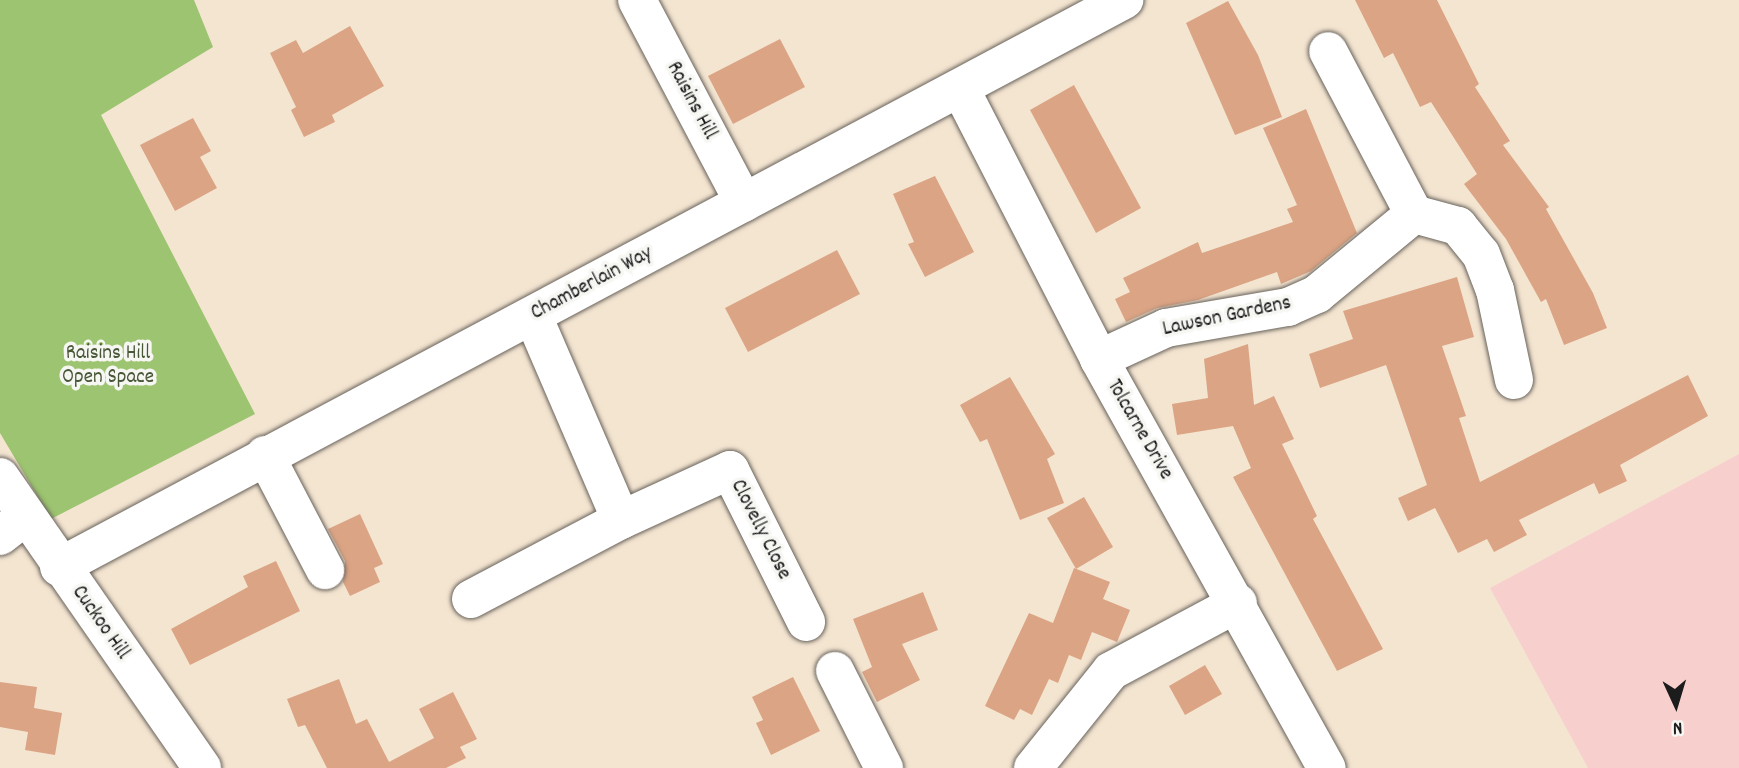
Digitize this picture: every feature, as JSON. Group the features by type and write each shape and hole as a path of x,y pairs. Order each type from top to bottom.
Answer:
{"street":[{"name":"Raisins Hill","path":"637,0 744,203"},
{"name":"Chamberlain Way","path":"59,567 1124,0"},
{"path":"1328,51 1413,214 1458,226 1481,254 1496,290 1514,380"},
{"name":"Tolcarne Drive","path":"960,88 1099,359 1238,603 1327,768"},
{"name":"Lawson Gardens","path":"1099,359 1166,328 1288,307 1317,294 1413,214"},
{"path":"533,316 621,520"},
{"path":"265,455 325,570"},
{"name":"Clovelly Close","path":"471,599 621,520 730,470 806,622"},
{"name":"Cuckoo Hill","path":"0,477 13,526 59,567 202,768"},
{"path":"1033,768 1111,671 1238,603"},
{"path":"835,671 884,768"}],"shaded area":[{"path":"1739,454 1739,768 1588,768 1490,588"}],"green space":[{"name":"Raisins Hill Open Space","path":"0,0 194,0 213,47 101,115 255,414 51,519 0,433"}],"building":[{"path":"1355,0 1437,0 1479,84 1475,87 1510,141 1503,145 1549,207 1546,209 1593,293 1607,328 1564,345 1546,299 1541,302 1506,239 1464,184 1477,174 1431,102 1420,107 1393,53 1384,58"},
{"path":"1228,1 1258,55 1282,117 1235,135 1186,23"},
{"path":"350,26 384,86 332,115 335,122 304,137 291,110 296,107 270,53 296,40 303,53"},
{"path":"780,39 805,87 733,124 708,76"},
{"path":"1074,85 1141,208 1096,233 1030,110"},
{"path":"1306,109 1357,233 1311,271 1281,284 1277,272 1198,300 1157,308 1126,322 1115,299 1130,292 1123,278 1198,242 1202,253 1293,222 1287,209 1297,205 1263,128"},
{"path":"193,118 211,151 200,157 217,188 175,211 140,145"},
{"path":"935,176 974,252 925,277 908,244 914,242 893,194"},
{"path":"837,250 860,294 748,352 725,308"},
{"path":"1457,277 1474,337 1442,346 1466,416 1459,418 1480,482 1688,375 1708,416 1620,465 1627,481 1599,494 1594,483 1519,520 1527,535 1494,552 1487,539 1458,553 1435,508 1408,521 1398,498 1427,485 1386,365 1320,388 1309,354 1353,339 1343,311"},
{"path":"1248,344 1254,405 1274,396 1294,439 1282,444 1317,516 1313,519 1383,649 1337,671 1233,477 1251,468 1233,426 1177,435 1172,404 1208,398 1204,359"},
{"path":"1010,377 1055,454 1047,459 1064,503 1020,520 987,439 980,442 960,405"},
{"path":"1084,497 1113,547 1076,569 1047,518"},
{"path":"360,514 383,564 374,568 380,582 350,596 343,582 345,561 328,529"},
{"path":"276,561 300,611 190,665 171,629 248,587 243,576"},
{"path":"1074,568 1110,582 1103,599 1130,610 1117,642 1092,632 1081,660 1069,655 1058,683 1049,679 1032,715 1020,709 1014,720 985,706 1029,613 1053,623"},
{"path":"923,592 938,630 902,644 920,680 877,702 862,672 872,667 853,619"},
{"path":"1205,665 1222,694 1185,715 1169,686"},
{"path":"793,677 820,731 771,755 756,723 763,720 752,697"},
{"path":"339,679 356,724 367,719 389,762 434,738 419,709 453,692 477,739 460,747 466,758 446,768 327,768 305,725 298,727 287,699"},
{"path":"0,682 37,687 34,708 62,713 55,755 25,750 28,732 0,727"}]}
